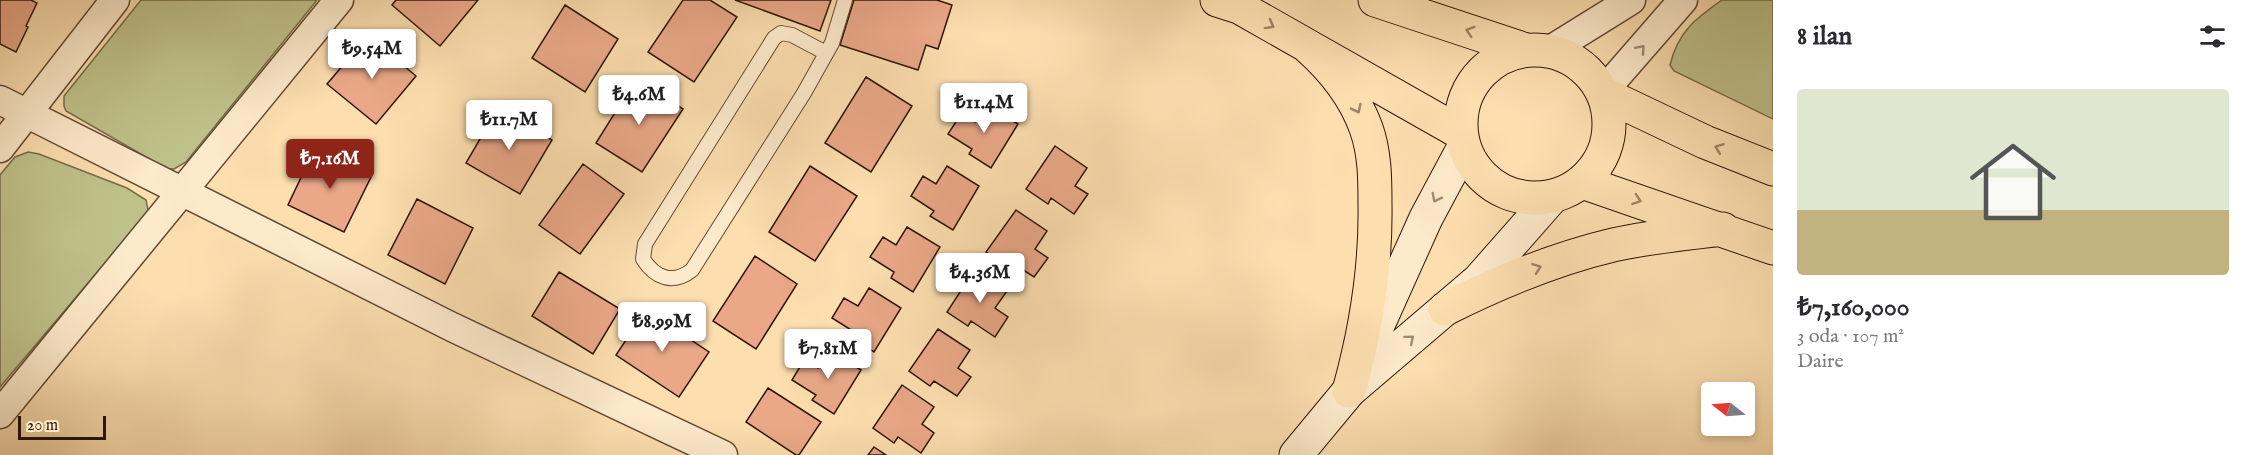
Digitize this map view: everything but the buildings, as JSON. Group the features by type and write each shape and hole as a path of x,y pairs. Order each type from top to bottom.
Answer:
{"main road":[{"path":"1218,0 1239,8 1308,47 1463,140"},
{"path":"1375,0 1572,59 1590,74 1603,93 1609,117 1607,141 1598,164 1582,182 1568,191 1553,196 1531,198 1509,194 1490,183 1474,167 1463,140 1462,110 1470,88 1484,69 1503,56 1538,50"},
{"path":"1308,47 1338,77 1356,105 1366,128 1375,173 1376,234 1373,275 1360,353 1349,391"},
{"path":"1603,93 1705,142 1773,169"},
{"path":"1349,391 1463,140"},
{"path":"1582,182 1773,248"},
{"path":"1296,455 1349,391 1479,280 1553,196"},
{"path":"1445,309 1492,286 1560,260 1614,245 1668,235 1723,230"}],"street":[{"path":"0,148 115,0"},
{"path":"0,414 339,0"},
{"path":"1538,50 1631,0"},
{"path":"1603,93 1683,0"},
{"path":"0,100 452,327 723,455"}],"lane":[{"path":"826,53 792,35 782,33 774,38 645,244 643,259 649,269 658,276 669,279 683,277 692,270 804,93 832,43 845,0"}],"green space":[{"path":"141,0 317,0 186,162 174,169 167,169 66,111 64,106 64,96"},
{"path":"1722,0 1773,0 1773,119 1674,71 1670,65 1678,44 1689,27"},
{"path":"28,152 39,154 127,188 146,200 148,210 0,387 0,175 15,157"}]}
